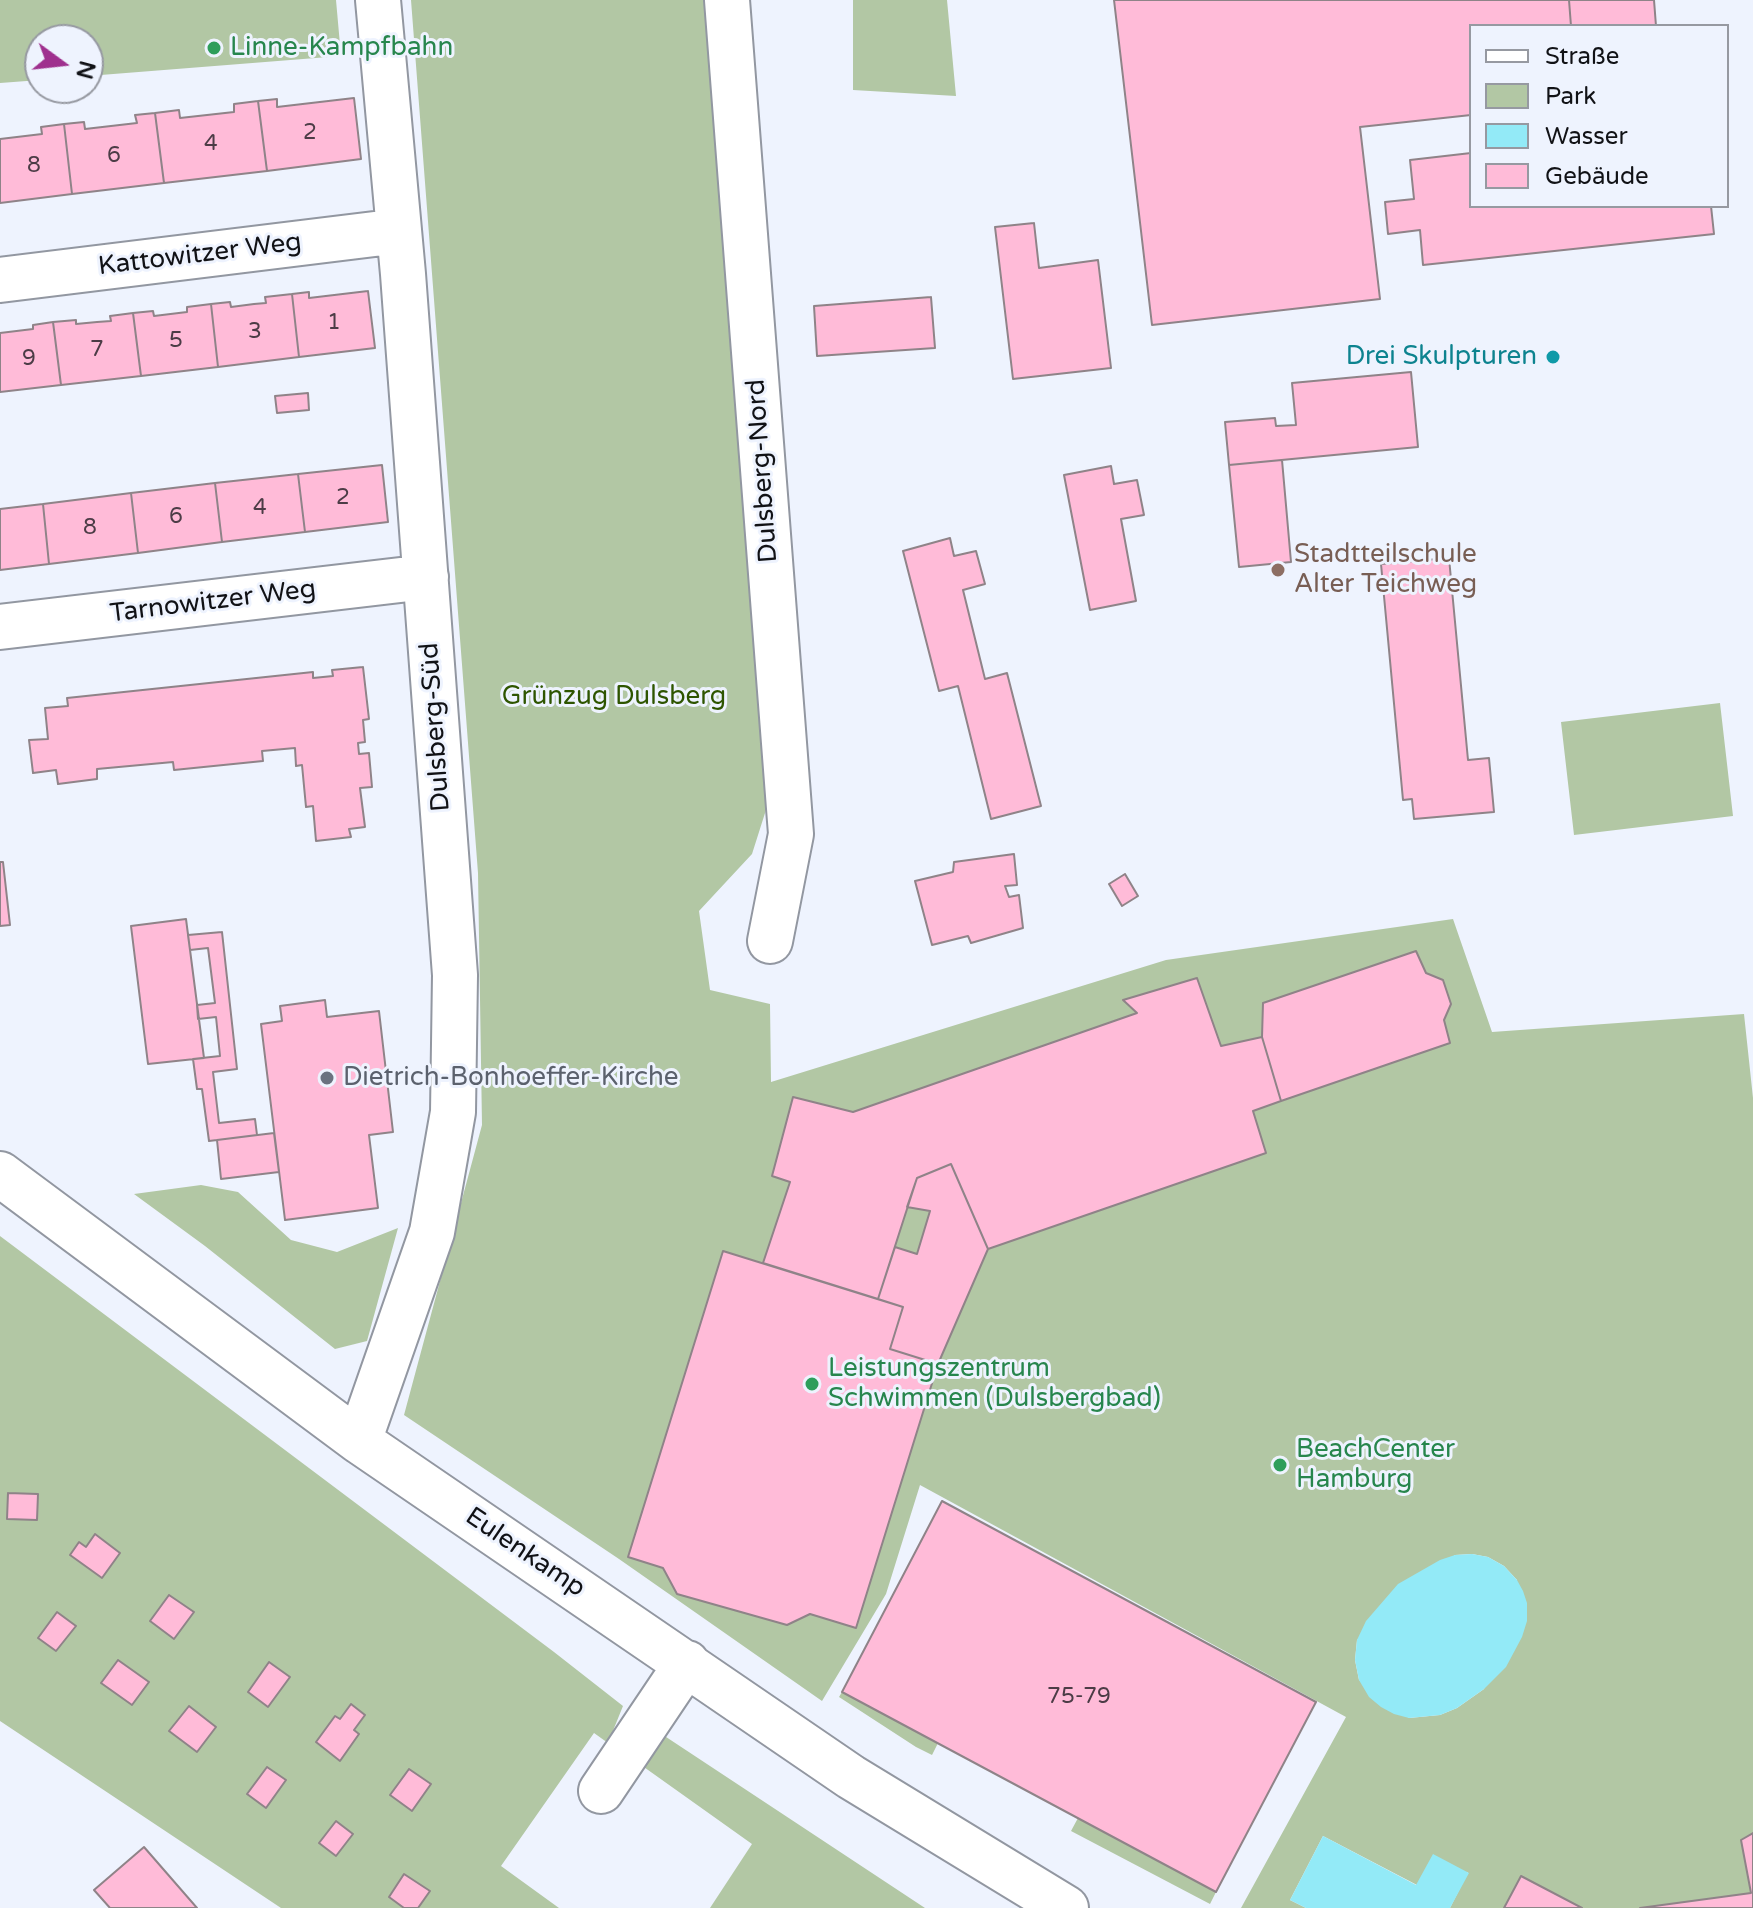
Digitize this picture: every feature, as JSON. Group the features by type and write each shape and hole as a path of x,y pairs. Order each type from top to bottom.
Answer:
{"street":[{"name":"Dulsberg-Süd","path":"359,1441 432,1232 453,1112 455,975 399,231 378,0"},
{"name":"Dulsberg-Nord","path":"727,0 791,834 770,941"},
{"name":"Kattowitzer Weg","path":"0,280 399,231"},
{"name":"Tarnowitzer Weg","path":"0,627 426,577"},
{"name":"Eulenkamp","path":"0,1174 359,1441 851,1777 1066,1908"},
{"path":"601,1791 687,1663"}],"green space":[{"name":"Linne-Kampfbahn","path":"0,0 336,0 341,56 104,75 104,24 24,24 24,81 0,83"},
{"name":"Grünzug Dulsberg","path":"411,0 710,0 772,791 752,854 699,911 710,990 770,1004 771,1082 1166,960 1453,919 1492,1032 1744,1014 1753,1098 1753,1908 1450,1908 1468,1872 1417,1885 1323,1836 1290,1900 1306,1908 1241,1908 1346,1717 920,1485 886,1594 822,1701 619,1559 404,1415 482,1125 478,873","holes":["1455,1555 1488,1557 1504,1566 1517,1580 1484,1689 1457,1708 1440,1715 1409,1718 1359,1680 1355,1660 1357,1640"]},
{"path":"853,0 947,0 956,96 853,90"},
{"path":"1720,703 1733,816 1574,835 1561,722"},
{"path":"201,1185 238,1192 291,1240 337,1252 398,1228 367,1341 335,1349 134,1194"},
{"path":"0,1236 623,1706 608,1743 594,1733 501,1866 559,1908 281,1908 0,1721"},
{"path":"842,1692 938,1743 932,1755 839,1697"},
{"path":"657,1731 925,1908 710,1908 752,1844 634,1760"},
{"path":"1078,1818 1216,1892 1210,1904 1071,1831"}],"water":[{"path":"1472,1554 1488,1557 1504,1566 1517,1580 1527,1603 1527,1621 1522,1637 1506,1667 1484,1689 1457,1708 1440,1715 1409,1718 1381,1707 1369,1697 1359,1680 1355,1660 1357,1640 1366,1621 1398,1584 1440,1560"},
{"path":"1323,1836 1416,1885 1433,1854 1469,1873 1450,1908 1306,1908 1290,1900"}],"building":[{"path":"1114,0 1569,0 1571,24 1469,24 1469,115 1360,127 1380,299 1152,325"},
{"path":"1569,0 1654,0 1656,24 1571,24"},
{"path":"354,98 361,159 267,171 258,101 277,99 277,107"},
{"path":"258,101 267,171 164,183 155,113 179,110 180,118 234,112 234,104"},
{"path":"155,113 164,183 72,194 64,124 84,122 85,129 137,123 135,115"},
{"path":"64,124 72,194 0,203 0,139 42,134 41,127"},
{"path":"1469,153 1469,208 1711,208 1714,234 1423,265 1420,230 1388,234 1385,202 1414,199 1410,160"},
{"path":"1034,223 1039,268 1098,260 1111,368 1013,379 995,227"},
{"path":"368,291 375,348 299,357 292,294 309,292 309,298"},
{"path":"292,294 299,357 218,367 211,304 230,302 231,307 266,303 265,297"},
{"path":"931,297 935,348 817,356 814,306"},
{"path":"211,304 218,367 141,376 133,313 153,311 154,316 187,312 187,307"},
{"path":"133,313 141,376 61,385 53,322 111,321 110,316"},
{"path":"53,322 61,385 0,392 0,333 33,329 33,325"},
{"path":"1411,372 1418,447 1229,465 1225,422 1275,418 1276,426 1296,425 1292,383"},
{"path":"308,393 309,410 277,413 275,396"},
{"path":"1282,460 1291,562 1239,567 1229,465"},
{"path":"382,465 388,522 305,532 298,474"},
{"path":"1111,466 1114,484 1137,480 1144,515 1121,519 1136,601 1090,610 1064,475"},
{"path":"298,474 305,532 222,542 215,483"},
{"path":"215,483 222,542 138,553 131,493"},
{"path":"131,493 138,553 49,564 43,504"},
{"path":"43,504 49,564 0,570 0,509"},
{"path":"950,538 954,556 976,551 985,584 963,590 985,679 1007,673 1041,806 991,819 958,686 939,691 903,551"},
{"path":"1449,558 1468,760 1489,758 1494,812 1414,819 1412,799 1403,800 1381,564"},
{"path":"363,667 369,719 363,720 365,742 358,743 359,754 369,753 372,787 360,788 365,827 349,829 351,837 316,841 313,806 306,807 302,765 296,766 295,748 262,751 263,761 174,770 173,762 97,769 97,779 58,784 56,770 33,773 29,740 48,739 45,708 68,706 67,698 313,672 313,678 333,676 332,670"},
{"path":"1014,854 1017,885 1005,886 1009,897 1019,895 1023,928 971,943 968,936 932,945 915,881 953,872 954,862"},
{"path":"0,862 3,862 10,925 0,926"},
{"path":"1125,874 1138,896 1122,906 1109,884"},
{"path":"186,919 204,1058 148,1064 131,926"},
{"path":"222,932 237,1069 213,1072 219,1123 255,1119 257,1135 209,1141 202,1089 197,1089 193,1059 220,1056 216,1017 198,1019 197,1005 215,1003 208,948 190,950 188,935"},
{"path":"1416,951 1426,973 1443,980 1451,1004 1444,1020 1450,1043 1281,1101 1262,1037 1263,1003"},
{"path":"1197,978 1221,1046 1262,1037 1281,1101 1253,1111 1266,1153 988,1249 951,1164 917,1178 878,1299 763,1263 790,1182 772,1176 793,1097 853,1112 1137,1013 1123,1000"},
{"name":"Dietrich-Bonhoeffer-Kirche","path":"325,1000 327,1017 379,1011 393,1132 369,1135 378,1208 285,1220 261,1024 282,1021 280,1006"},
{"path":"274,1133 279,1172 221,1179 217,1140"},
{"path":"951,1164 988,1249 938,1364 890,1349 903,1307 878,1299 895,1247 917,1254 930,1211 907,1207 917,1178"},
{"path":"723,1251 903,1307 890,1349 938,1364 856,1628 810,1614 787,1625 677,1594 663,1568 628,1557"},
{"path":"8,1493 38,1494 37,1520 7,1519"},
{"path":"942,1501 1316,1702 1216,1892 842,1692"},
{"path":"95,1534 120,1553 102,1578 70,1555 79,1542 86,1547"},
{"path":"169,1595 194,1612 174,1639 150,1621"},
{"path":"57,1612 76,1626 56,1651 38,1638"},
{"path":"118,1660 149,1682 132,1705 101,1683"},
{"path":"269,1662 290,1677 268,1707 248,1692"},
{"path":"351,1704 365,1715 354,1730 359,1734 340,1761 316,1742 335,1716 340,1719"},
{"path":"189,1706 216,1727 197,1752 169,1731"},
{"path":"267,1767 286,1780 266,1808 247,1794"},
{"path":"409,1769 431,1784 412,1811 390,1795"},
{"path":"336,1821 353,1834 336,1856 319,1843"},
{"path":"1753,1833 1753,1908 1640,1908 1751,1893 1741,1840"},
{"path":"144,1847 197,1908 110,1908 94,1890"},
{"path":"404,1874 430,1891 418,1908 404,1908 389,1897"},
{"path":"1521,1876 1582,1908 1504,1908"}],"place":[{"name":"Linne-Kampfbahn","path":"214,48"},
{"name":"Drei Skulpturen","path":"1553,357"},
{"name":"Stadtteilschule Alter Teichweg","path":"1278,570"},
{"name":"Dietrich-Bonhoeffer-Kirche","path":"327,1078"},
{"name":"Leistungszentrum Schwimmen (Dulsbergbad)","path":"812,1384"},
{"name":"BeachCenter Hamburg","path":"1280,1465"}]}
